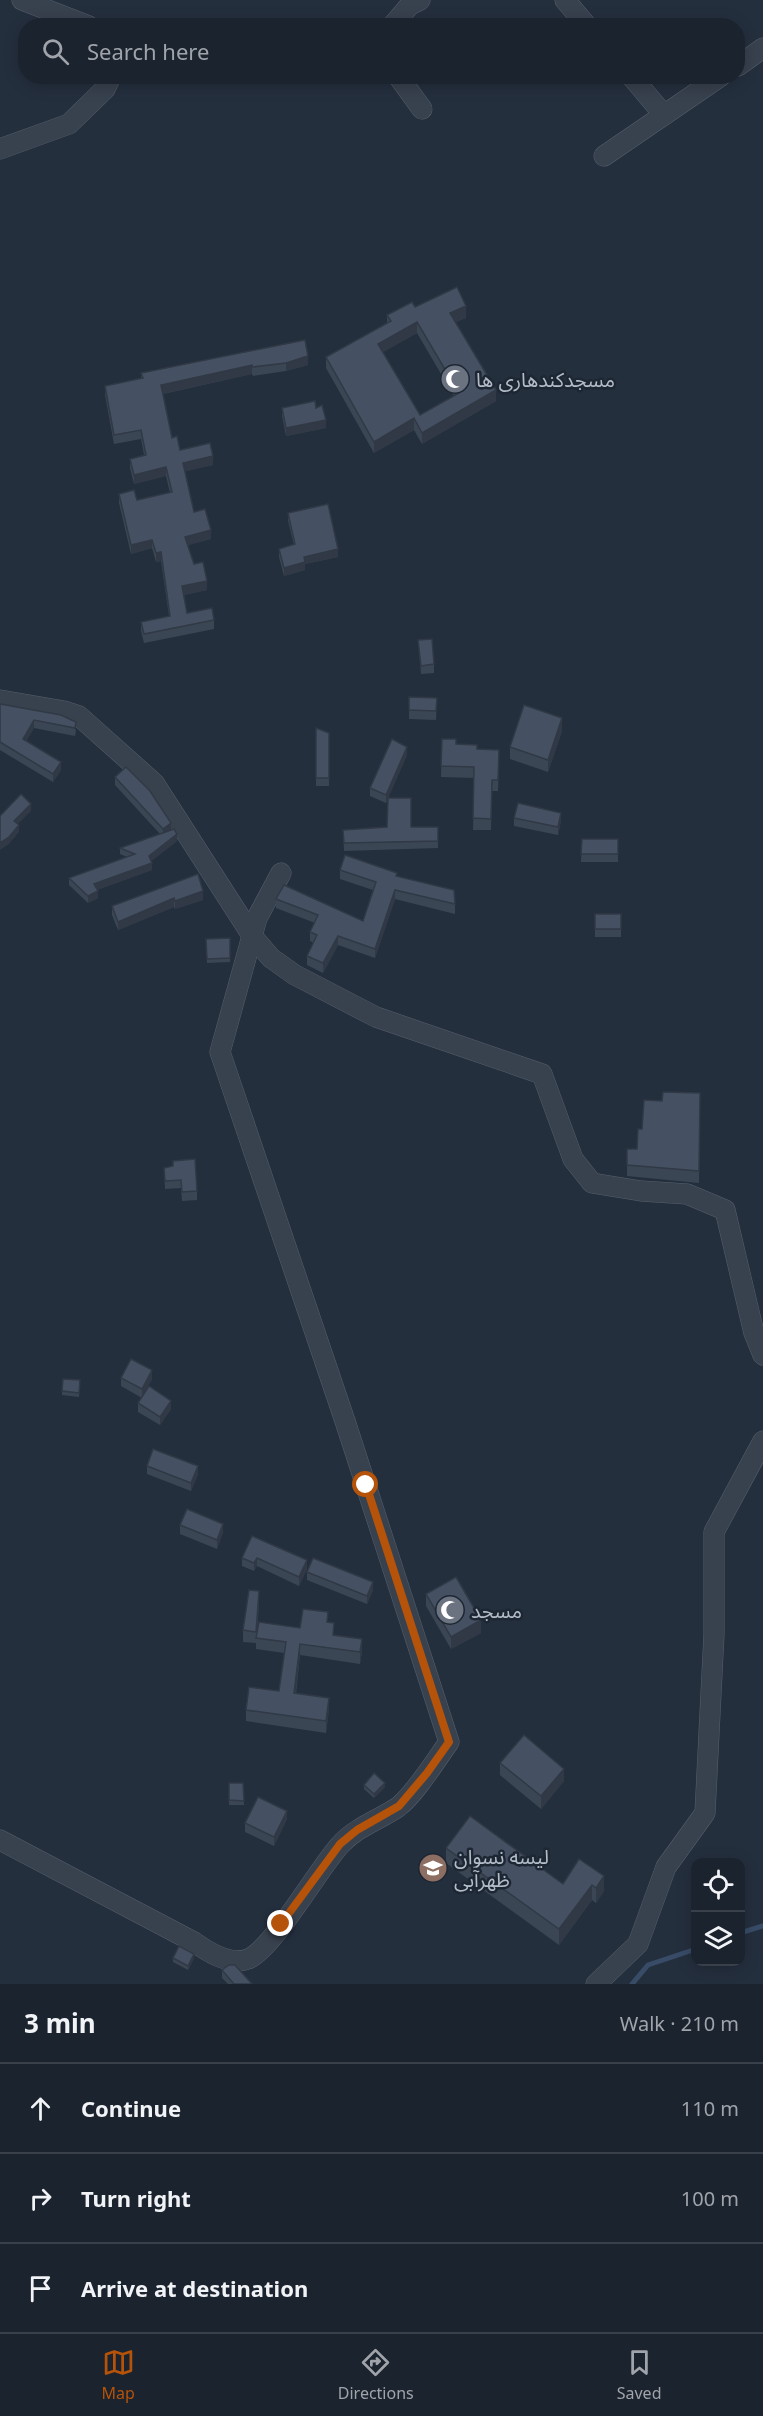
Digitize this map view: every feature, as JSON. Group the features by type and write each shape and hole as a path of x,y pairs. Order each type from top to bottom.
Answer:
{"street":[{"path":"22,0 68,18"},
{"path":"399,18 410,5 420,0"},
{"path":"565,0 580,18"},
{"path":"745,61 763,48"},
{"path":"0,149 69,124 107,84"},
{"path":"404,84 422,109"},
{"path":"638,84 664,116"},
{"path":"604,156 710,84"},
{"path":"0,700 64,711 79,716 154,783 253,937 271,958 295,975 376,1017 542,1074 573,1159 592,1183 641,1191 687,1194 725,1210 754,1333 763,1355"},
{"path":"0,1840 194,1942 208,1952 238,1962 251,1959 270,1939 340,1844 357,1830 399,1806 449,1742 345,1421 220,1052 257,918 281,873"},
{"path":"596,1984 638,1944 666,1867 705,1813 714,1634 714,1532 763,1442"}],"building":[{"path":"457,287 466,306 450,313 496,390 422,433 414,418 374,442 326,357 391,321 387,315 412,302 415,307","holes":["417,322 459,393 420,415 378,344"]},
{"path":"305,340 308,356 286,363 253,367 252,365 161,385 172,438 177,436 180,450 210,443 213,456 183,463 194,512 205,509 211,530 185,537 194,564 203,562 207,581 182,586 187,613 212,608 214,620 144,634 141,622 170,616 161,552 156,553 152,540 131,545 119,494 134,490 137,500 172,492 166,467 134,475 130,459 146,455 141,430 114,435 105,386 143,378 141,373"},
{"path":"315,401 316,408 322,405 326,420 286,428 282,408"},
{"path":"328,504 338,549 304,557 305,562 284,568 279,549 295,544 288,513"},
{"path":"432,639 434,664 421,666 418,640"},
{"path":"409,697 437,698 436,711 409,710"},
{"path":"0,704 61,715 76,722 75,728 34,720 23,739 61,762 53,774 0,742"},
{"path":"524,705 562,718 548,760 510,747"},
{"path":"316,728 329,733 329,778 316,778"},
{"path":"392,739 407,747 386,795 370,788"},
{"path":"442,739 456,739 456,744 477,745 477,749 499,750 498,780 492,780 491,819 473,818 474,767 441,766"},
{"path":"126,767 150,791 171,823 163,829 115,777"},
{"path":"21,794 31,804 14,821 19,825 9,837 0,843 0,816"},
{"path":"388,798 411,798 411,827 438,827 438,841 344,843 343,830 387,827"},
{"path":"518,803 561,813 558,827 514,818"},
{"path":"174,829 177,834 149,856 152,863 94,884 98,891 88,896 69,878 135,854 120,848"},
{"path":"582,839 618,839 618,854 581,854"},
{"path":"345,855 397,873 396,876 454,890 455,904 395,890 375,949 338,936 323,963 307,956 317,935 310,932 318,915 276,899 284,885 363,921 376,882 340,870"},
{"path":"198,874 203,891 175,901 174,898 118,922 112,906"},
{"path":"595,914 621,914 621,929 595,929"},
{"path":"230,938 230,958 207,959 206,939"},
{"path":"663,1092 700,1093 699,1171 627,1165 627,1149 637,1149 638,1129 642,1129 644,1100 662,1101"},
{"path":"195,1159 197,1191 182,1192 181,1180 165,1181 164,1168 173,1166 173,1161"},
{"path":"131,1359 152,1370 142,1389 121,1378"},
{"path":"63,1379 80,1380 79,1393 62,1391"},
{"path":"149,1386 171,1401 160,1417 138,1403"},
{"path":"153,1449 198,1466 191,1483 147,1466"},
{"path":"187,1509 223,1524 217,1540 180,1525"},
{"path":"252,1536 307,1560 299,1577 257,1558 254,1563 242,1558"},
{"path":"313,1558 373,1582 367,1596 307,1572"},
{"path":"456,1577 481,1620 451,1637 426,1594"},
{"path":"249,1590 259,1591 256,1632 243,1630"},
{"path":"303,1609 328,1612 327,1622 334,1623 333,1635 362,1639 360,1652 300,1644 294,1693 329,1698 326,1721 246,1710 249,1687 279,1691 286,1642 256,1638 259,1622 300,1628"},
{"path":"524,1735 564,1769 541,1796 500,1763"},
{"path":"374,1773 385,1783 374,1794 364,1785"},
{"path":"229,1783 243,1783 244,1801 229,1800"},
{"path":"258,1797 287,1811 274,1837 245,1823"},
{"path":"470,1816 563,1884 579,1859 604,1876 596,1888 592,1885 559,1929 446,1848"},
{"path":"179,1946 194,1954 188,1966 173,1958"},
{"path":"229,1965 235,1965 252,1984 234,1984 222,1970"}],"waterway":[{"path":"745,1931 763,1926"},
{"path":"632,1984 648,1965 691,1951"}],"place":[{"name":"مسجدکندهاری ها","path":"455,379"},
{"name":"مسجد","path":"450,1610"},
{"name":"لیسه نسوان ظهرآبی","path":"433,1868"}],"route":[{"path":"281,1924 340,1844 357,1830 399,1806 449,1742 366,1485"}]}
